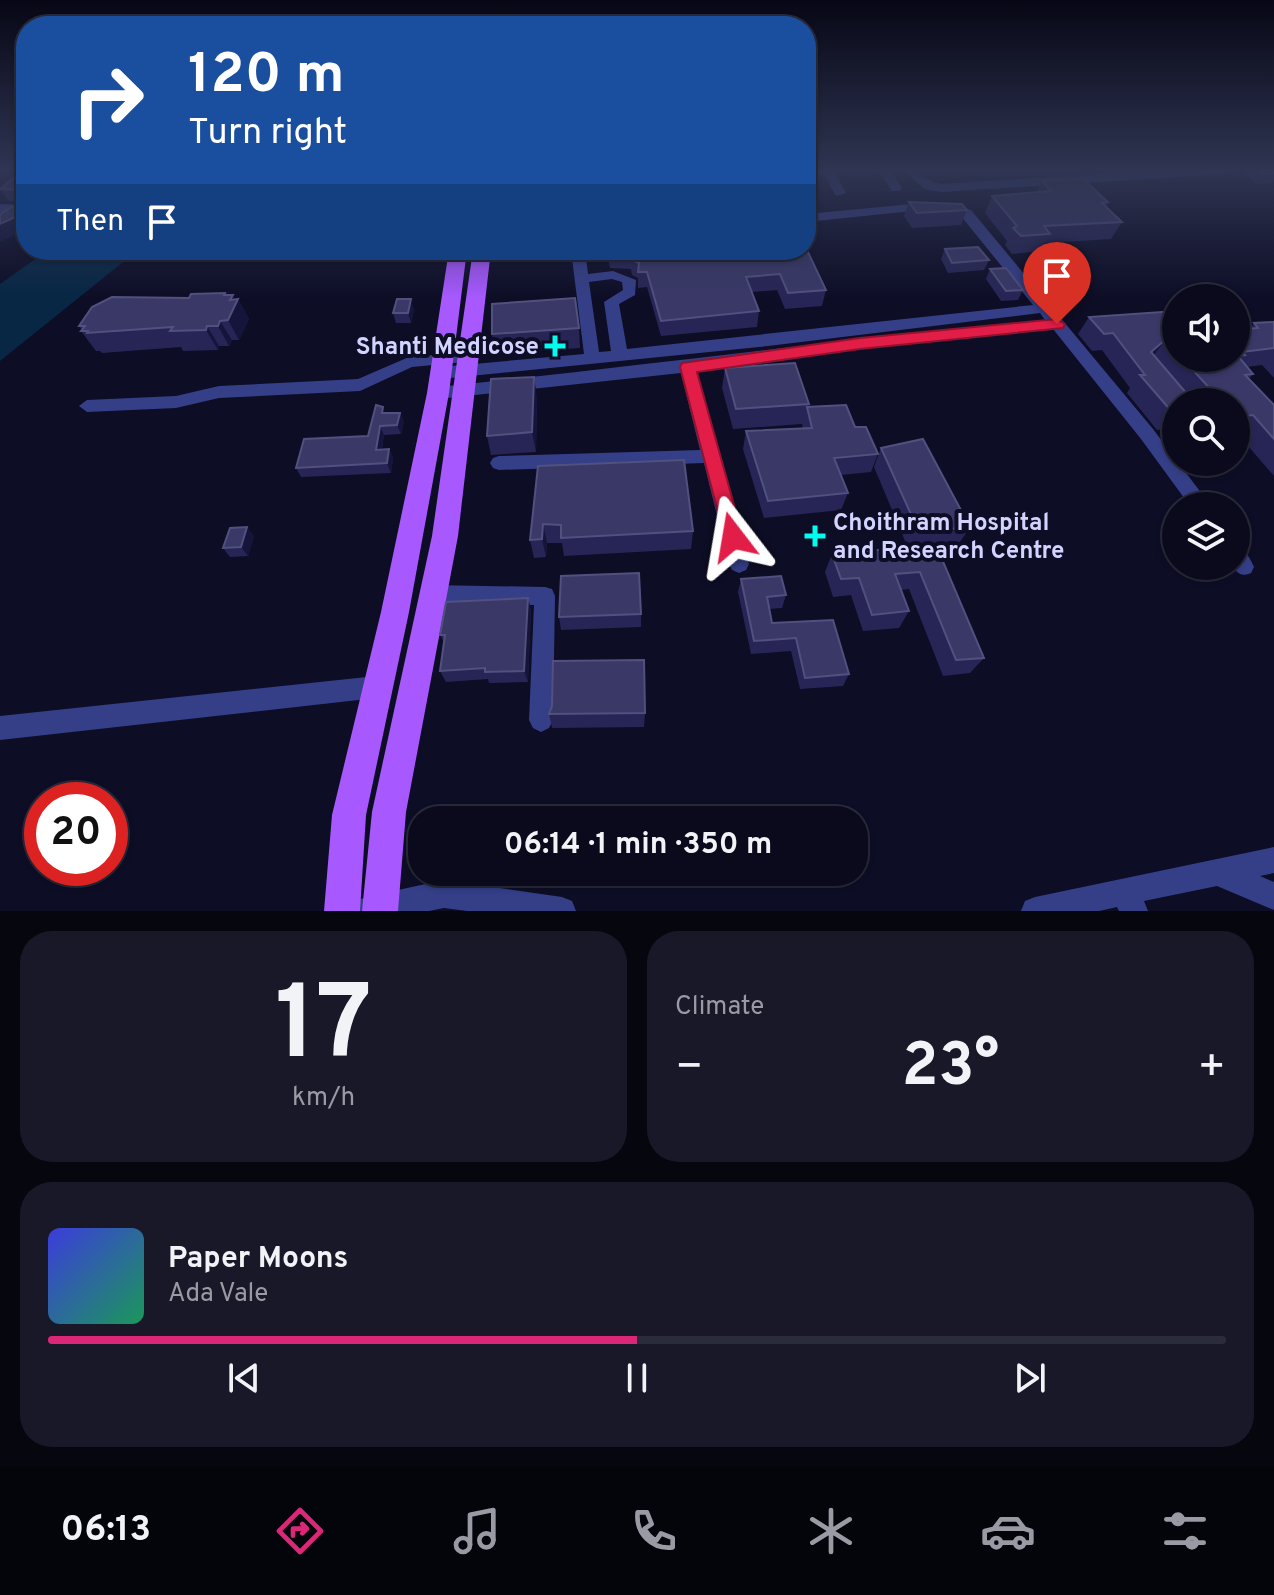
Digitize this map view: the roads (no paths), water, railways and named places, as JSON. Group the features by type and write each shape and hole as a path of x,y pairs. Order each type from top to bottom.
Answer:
{"main road":[{"path":"342,911 349,815 395,612 440,375 457,260"},
{"path":"375,909 389,812 445,536 481,260"}],"street":[{"path":"816,217 874,213"},
{"path":"963,213 973,220 1190,492"},
{"path":"579,260 592,358"},
{"path":"582,279 613,275 627,278 630,292 611,302 586,302"},
{"path":"611,302 620,355"},
{"path":"87,406 176,402 219,392 360,385 409,362 440,375 688,367 771,349 1044,308"},
{"path":"440,375 620,355 860,343 1057,324"},
{"path":"688,367 739,564"},
{"path":"499,463 713,456"},
{"path":"431,594 545,596 541,720"},
{"path":"0,728 376,687"},
{"path":"1035,911 1129,902 1217,872 1274,860"},
{"path":"1217,872 1274,896"},
{"path":"375,909 444,894 562,911"}],"water":[{"path":"34,260 126,260 0,361 0,284"}],"place":[{"name":"Shanti Medicose","path":"555,346"},
{"name":"Choithram Hospital and Research Centre","path":"815,536"}]}
